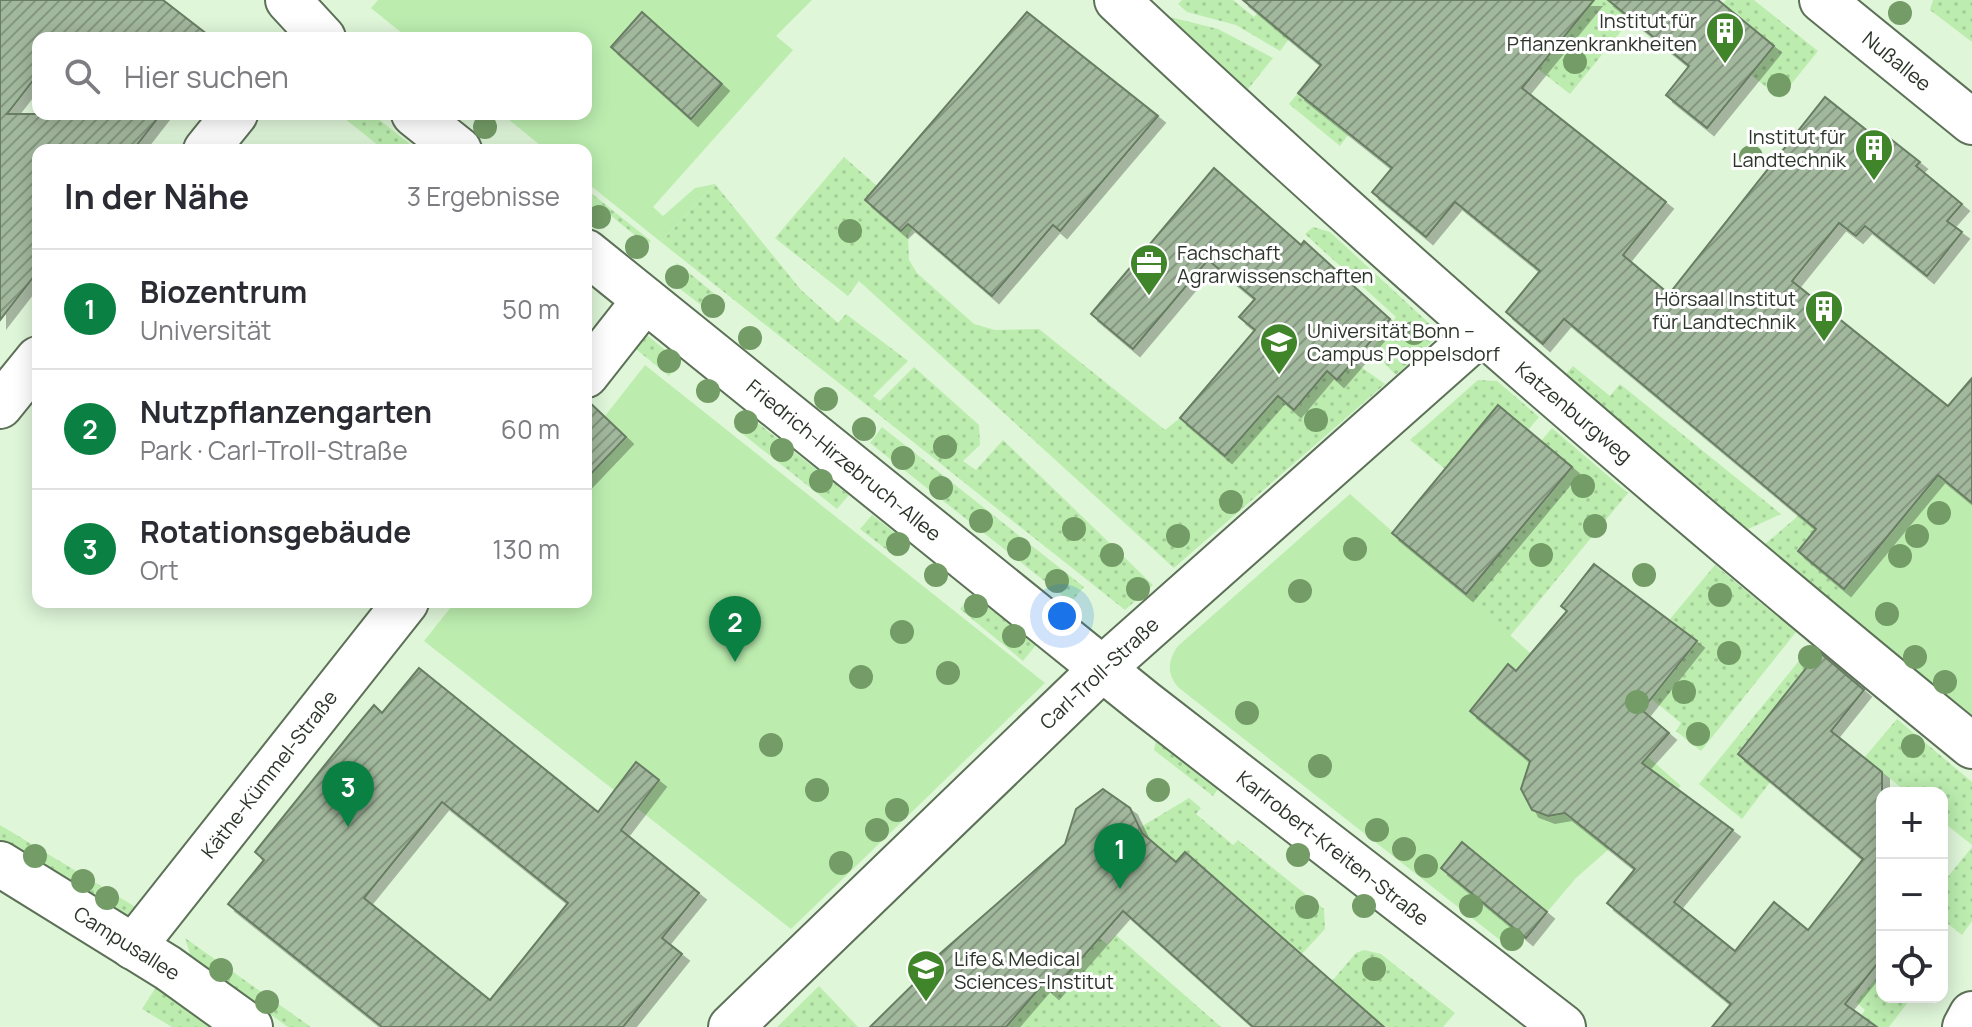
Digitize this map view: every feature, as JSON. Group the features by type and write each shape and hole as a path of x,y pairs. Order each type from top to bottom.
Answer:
{"street":[{"name":"Katzenburgweg","path":"1117,0 1480,333 1819,621 1972,746"},
{"name":"Nußallee","path":"1822,0 1972,122"},
{"path":"211,144 230,120"},
{"path":"422,120 452,144"},
{"name":"Friedrich-Hirzebruch-Allee","path":"592,257 1103,668"},
{"path":"592,367 645,300"},
{"name":"Carl-Troll-Straße","path":"731,1027 1103,668 1480,333"},
{"path":"0,406 32,366"},
{"name":"Käthe-Kümmel-Straße","path":"133,947 401,608"},
{"name":"Karlrobert-Kreiten-Straße","path":"1103,668 1563,1027"},
{"name":"Campusallee","path":"0,864 133,947 250,1027"},
{"path":"1965,1027 1972,1014"}],"green space":[{"path":"378,0 812,0 776,36 793,50 653,207 663,216 695,188 715,184 661,242 592,187 592,144 539,144 509,120 592,120 592,32 401,32 371,8"},
{"path":"1182,0 1233,0 1254,17 1258,13 1289,39 1280,51 1236,25 1187,12 1178,4"},
{"path":"1594,0 1630,0 1640,8 1570,94 1538,69"},
{"path":"1726,0 1754,0 1818,51 1780,98 1751,75 1774,46 1723,4"},
{"path":"1933,0 1972,0 1972,42 1930,10"},
{"path":"1170,17 1218,29 1273,58 1248,89"},
{"path":"1064,42 915,224 908,236 909,260 917,273 974,324 995,330 1039,329 1165,430 1180,418 1225,456 1278,396 1294,410 1307,395 1303,351 1337,380 1354,362 1385,384 1174,568 859,281 848,296 775,238 844,157 877,186 866,201 902,231"},
{"path":"1298,93 1348,135 1340,146 1289,104"},
{"path":"346,120 380,120 410,144 376,144"},
{"path":"715,184 801,290 838,323 846,314 908,361 873,396 880,401 914,367 979,425 980,445 963,461 976,470 1003,440 1153,585 1125,610 661,242"},
{"path":"592,194 651,241 639,256 629,248 637,237 609,214 599,226 592,221"},
{"path":"1313,227 1330,232 1432,326 1434,340 1396,375 1371,350 1396,317 1305,234"},
{"path":"677,263 726,303 715,316 666,278"},
{"path":"631,322 680,362 669,376 620,336"},
{"path":"645,365 1045,683 791,929 424,641 450,608 592,608 592,420 599,412 605,416"},
{"path":"1573,366 1610,396 1620,384 1781,514 1746,530 1564,376"},
{"path":"1478,380 1497,381 1539,417 1528,430 1445,469 1410,440"},
{"path":"745,413 849,495 837,509 734,427"},
{"path":"882,427 1084,587 1071,602 870,443"},
{"path":"1552,428 1628,493 1426,738 1456,605 1572,468 1541,441"},
{"path":"1836,468 1844,589 1832,603 1764,545 1797,517"},
{"path":"1938,475 1972,503 1972,719 1832,603"},
{"path":"1350,494 1681,786 1576,878 1514,951 1179,688 1172,678 1170,662 1178,646"},
{"path":"872,515 907,542 896,557 860,529"},
{"path":"1715,565 1796,632 1701,751 1676,731 1681,723 1637,687 1659,689 1697,642 1670,619"},
{"path":"973,593 1036,645 1023,661 960,609"},
{"path":"1811,646 1824,646 1738,754 1771,781 1742,819 1699,784"},
{"path":"1897,719 1972,782 1972,845 1948,826 1948,787 1900,787 1864,758"},
{"path":"1157,736 1221,785 1213,796 1154,750"},
{"path":"1189,798 1201,808 1196,814 1233,845 1238,840 1324,909 1325,929 1301,955 1185,852 1176,862 1145,836 1138,841 1139,828"},
{"path":"0,825 157,920 137,922 0,841"},
{"path":"1972,847 1972,921 1962,935 1948,924 1948,877"},
{"path":"1116,935 1221,1027 1001,1027 1019,992 1029,1000 1043,984 1052,992 1099,938 1107,944"},
{"path":"185,938 311,1027 288,1027 191,957"},
{"path":"1364,950 1381,954 1455,1013 1443,1027 1384,1027 1332,981 1356,953"},
{"path":"1876,978 1876,1003 1907,1003 1889,1027 1862,1027 1861,1016 1865,1010 1856,1002"},
{"path":"158,984 224,1027 172,1027 142,1009"},
{"path":"819,986 858,1027 777,1027"}],"building":[{"path":"0,0 163,0 204,32 32,32 32,82 7,114 32,114 32,120 156,120 138,144 32,144 32,279 0,320"},
{"path":"1243,0 1594,0 1522,88 1666,202 1623,255 1669,294 1825,97 1874,136 1879,130 1920,162 1916,166 1962,204 1947,221 1962,232 1927,276 1865,226 1856,236 1839,223 1792,281 1948,406 1972,378 1972,503 1938,475 1844,589 1798,551 1816,529 1564,319 1543,344 1506,312 1540,271 1455,202 1426,237 1372,192 1392,168 1298,93 1321,65"},
{"name":"Institut für Pflanzenkrankheiten","path":"1608,0 1718,0 1774,46 1707,128 1666,95 1689,66"},
{"path":"642,12 722,84 691,119 611,47"},
{"path":"1027,12 1158,116 1060,231 1053,225 992,296 908,224 901,231 865,200"},
{"path":"1214,168 1301,245 1304,241 1390,319 1337,380 1327,371 1294,410 1278,396 1225,456 1180,418 1255,330 1239,317 1255,299 1208,260 1133,349 1091,314"},
{"path":"592,405 626,437 592,473"},
{"path":"1498,405 1572,467 1466,594 1392,533"},
{"path":"1594,564 1697,641 1642,710 1669,733 1642,763 1733,830 1674,902 1735,951 1774,902 1808,930 1863,859 1738,754 1819,652 1864,690 1831,731 1882,772 1882,787 1876,787 1876,965 1845,1004 1877,1027 1712,1027 1731,1004 1607,903 1635,869 1565,813 1548,816 1532,810 1521,789 1530,761 1470,711 1508,664 1516,671 1567,611 1561,606"},
{"path":"419,668 598,812 636,762 659,780 621,830 699,893 662,938 682,954 623,1027 382,1027 228,904 264,860 255,852 349,735 374,705 382,713","holes":["442,802 568,903 490,1000 364,898"]},
{"path":"1103,789 1130,808 1142,833 1176,862 1185,852 1384,1027 1253,1027 1123,911 1052,992 1043,984 1006,1027 870,1027 936,962 934,959 1065,844 1076,809"},
{"path":"1462,842 1547,912 1526,938 1441,868"}],"place":[{"name":"Institut für Pflanzenkrankheiten","path":"1725,65"},
{"name":"Institut für Landtechnik","path":"1874,182"},
{"name":"Fachschaft Agrarwissenschaften","path":"1149,297"},
{"name":"Hörsaal Institut für Landtechnik","path":"1824,343"},
{"name":"Universität Bonn – Campus Poppelsdorf","path":"1279,376"},
{"name":"Nutzpflanzengarten","path":"735,662"},
{"name":"Rotationsgebäude","path":"348,827"},
{"name":"Biozentrum","path":"1120,889"},
{"name":"Life & Medical Sciences-Institut","path":"926,1003"}]}
